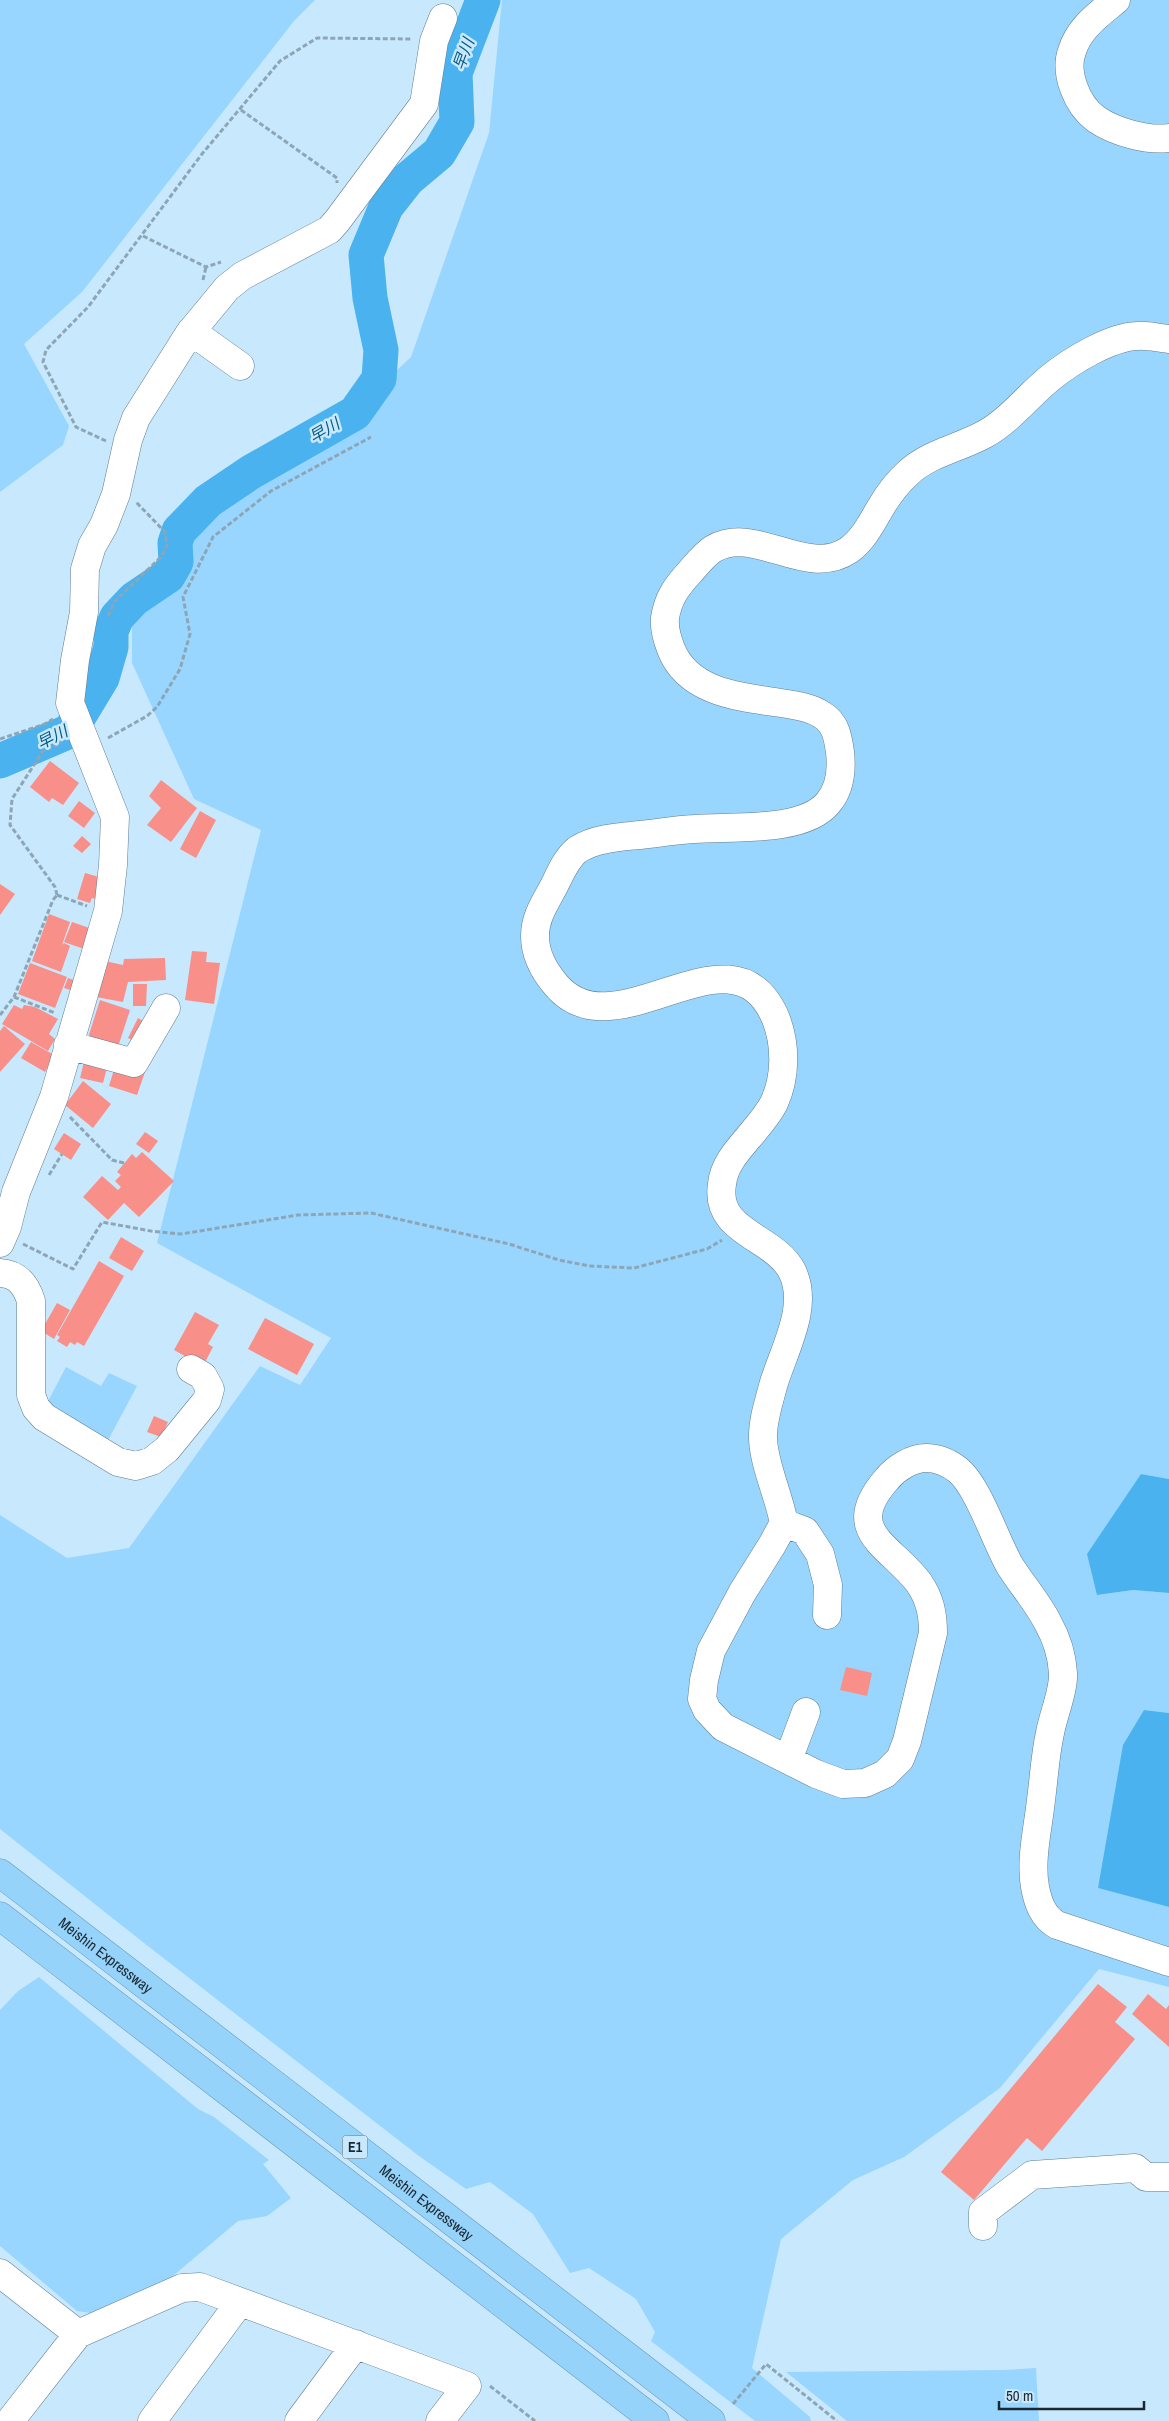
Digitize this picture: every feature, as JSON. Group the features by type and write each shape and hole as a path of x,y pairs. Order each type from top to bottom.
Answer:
{"highway":[{"name":"Meishin Expressway","path":"0,1873 711,2421"},
{"name":"E1","path":"0,1916 655,2421"}],"street":[{"path":"1116,0 1088,24 1079,37 1071,52 1068,71 1085,108 1096,119 1117,129 1148,138 1169,138"},
{"path":"9,1242 7,1227 8,1188 51,1104 108,911 113,866 115,818 78,725 75,660 84,612 85,569 92,546 104,525 118,484 136,418 146,399 191,331 227,288 242,276 329,230 424,104 438,30"},
{"path":"191,331 240,366"},
{"path":"1169,339 1141,335 1128,337 1094,349 1053,376 1014,413 988,433 931,458 910,470 883,502 870,528 850,550 831,558 817,560 753,544 728,543 711,550 678,585 669,600 664,624 667,640 674,659 685,672 707,687 740,698 809,709 820,713 831,722 837,733 842,770 834,798 818,813 801,819 765,825 695,829 609,838 577,850 566,863 537,918 535,942 540,962 562,992 574,1002 596,1008 636,1002 684,985 709,979 729,979 745,984 767,1003 775,1017 782,1040 783,1070 774,1104 731,1159 722,1181 722,1198 728,1216 740,1229 776,1253 793,1273 797,1294 796,1318 774,1383 762,1434 784,1523 742,1593 712,1651 704,1680 702,1699 707,1710 723,1727 816,1774 843,1784 865,1783 885,1774 900,1759 908,1741 933,1633 933,1616 929,1600 919,1582 874,1538 869,1522 871,1502 879,1488 893,1472 908,1463 925,1458 942,1460 959,1470 972,1489 1009,1565 1048,1622 1060,1650 1063,1676 1049,1735 1036,1845 1034,1885 1038,1901 1047,1919 1057,1924 1169,1962"},
{"path":"72,1033 134,1063 166,1008"},
{"path":"0,1273 8,1274 19,1280 27,1288 31,1301 31,1395 36,1408 44,1417 118,1462 136,1466 152,1461 167,1449 207,1400 210,1389 203,1376 191,1369"},
{"path":"784,1523 806,1531 820,1554 828,1585 827,1615"},
{"path":"788,1760 806,1712"},
{"path":"983,2226 983,2212 1032,2175 1135,2168 1146,2177 1169,2177"},
{"path":"0,2273 78,2334"},
{"path":"10,2421 78,2334 182,2288 200,2287 466,2386 440,2421"},
{"path":"152,2421 240,2302"},
{"path":"299,2421 356,2344"}],"path":[{"path":"126,452 76,427 43,362 46,350 88,307 143,236 202,154 241,110 272,68 317,38 438,30"},
{"path":"241,110 337,178 337,191 351,200"},
{"path":"143,236 206,267 224,261"},
{"path":"0,739 45,724 78,725 104,740 147,716 157,707 180,669 190,634 183,597 214,537 271,491 371,438"},
{"path":"107,619 115,601 162,556 167,545 165,532 118,484"},
{"path":"57,895 55,887 10,825 12,799 43,751 78,725"},
{"path":"57,895 108,911"},
{"path":"0,1015 14,997 53,900 57,895"},
{"path":"14,997 72,1033"},
{"path":"51,1104 72,1118 112,1160 124,1163"},
{"path":"9,1242 73,1270 102,1222 151,1231 181,1234 298,1215 371,1213 509,1244 560,1260 589,1266 634,1268 707,1249 740,1229"},
{"path":"733,2404 766,2364 837,2421"},
{"path":"483,2380 504,2400 535,2421"}],"shaded area":[{"path":"0,0 315,0 294,21 82,292 24,344 69,426 63,445 0,492"},
{"path":"502,0 1169,0 1169,1479 1141,1474 1097,1595 1133,1590 1169,1593 1169,1713 1144,1710 1098,1888 1169,1907 1169,1987 1099,1969 1000,2088 904,2157 853,2180 781,2239 752,2368 810,2417 811,2421 755,2421 651,2341 655,2332 636,2299 589,2268 570,2273 533,2214 490,2182 466,2189 419,2156 0,1829 0,1515 67,1558 129,1548 260,1366 300,1385 331,1338 157,1243 261,830 194,799 132,663 132,613 170,533 250,469 321,441 411,357 489,133"},
{"path":"66,1367 101,1386 109,1373 137,1386 105,1446 44,1409"},
{"path":"1141,1474 1169,1479 1169,1593 1133,1590 1097,1595 1087,1554"},
{"path":"1144,1710 1169,1713 1169,1907 1098,1888 1123,1745"},
{"path":"39,1977 198,2109 214,2117 269,2160 263,2164 291,2198 267,2216 238,2221 167,2281 110,2316 77,2311 0,2246 0,2010 18,1991"},
{"path":"1036,2368 1039,2421 847,2421 786,2372 1004,2370"}],"building":[{"path":"50,761 79,783 63,805 52,798 49,802 30,787"},
{"path":"161,780 197,808 171,842 147,825 161,808 149,796"},
{"path":"79,801 95,813 84,828 68,816"},
{"path":"200,811 216,820 196,858 180,849"},
{"path":"82,836 91,844 82,853 73,846"},
{"path":"85,873 106,879 99,900 92,898 90,903 77,899"},
{"path":"0,884 15,894 0,915"},
{"path":"49,914 70,922 62,945 64,943 70,946 61,972 32,961"},
{"path":"72,922 95,930 87,950 64,942"},
{"path":"192,951 207,952 206,962 220,963 214,1004 185,1000"},
{"path":"165,958 166,980 128,982 123,1002 96,997 105,961 123,965 124,959"},
{"path":"30,963 67,977 55,1008 18,994"},
{"path":"68,978 82,983 79,993 64,988"},
{"path":"133,984 147,984 146,1006 133,1006"},
{"path":"100,1000 130,1010 116,1053 86,1044"},
{"path":"14,1005 22,1009 24,1005 35,1007 58,1019 49,1034 55,1039 48,1051 2,1024"},
{"path":"138,1018 151,1026 141,1045 128,1038"},
{"path":"4,1026 25,1044 0,1072 0,1031"},
{"path":"31,1042 54,1055 45,1072 21,1058"},
{"path":"86,1054 109,1060 103,1083 80,1078"},
{"path":"116,1063 145,1072 137,1095 109,1086"},
{"path":"83,1081 111,1104 93,1128 65,1105"},
{"path":"145,1132 158,1141 149,1153 136,1144"},
{"path":"64,1133 81,1144 71,1160 54,1149"},
{"path":"142,1152 174,1181 139,1217 124,1203 108,1220 83,1197 102,1176 118,1190 121,1187 115,1181 121,1175 117,1172 132,1154 136,1158"},
{"path":"121,1237 144,1251 132,1271 109,1258"},
{"path":"99,1261 124,1276 84,1346 77,1342 75,1345 70,1342 67,1347 57,1341 60,1337 57,1335"},
{"path":"57,1303 70,1310 54,1339 41,1331"},
{"path":"195,1312 219,1325 208,1344 213,1347 203,1366 174,1350"},
{"path":"265,1318 314,1344 297,1375 248,1349"},
{"path":"154,1416 168,1422 161,1437 147,1432"},
{"path":"846,1667 872,1673 867,1696 840,1690"},
{"path":"1098,1984 1127,2007 1115,2022 1135,2039 1042,2151 1027,2138 974,2200 941,2172"},
{"path":"1148,1994 1166,2009 1169,2005 1169,2047 1132,2014"}],"waterway":[{"name":"早川","path":"0,761 70,731 102,678 111,647 111,631 117,617 134,599 168,576 176,562 175,543 179,531 208,501 251,472 355,413 379,379 381,350 370,298 366,255 386,207 408,179 439,153 457,122 455,73 483,0"}]}
